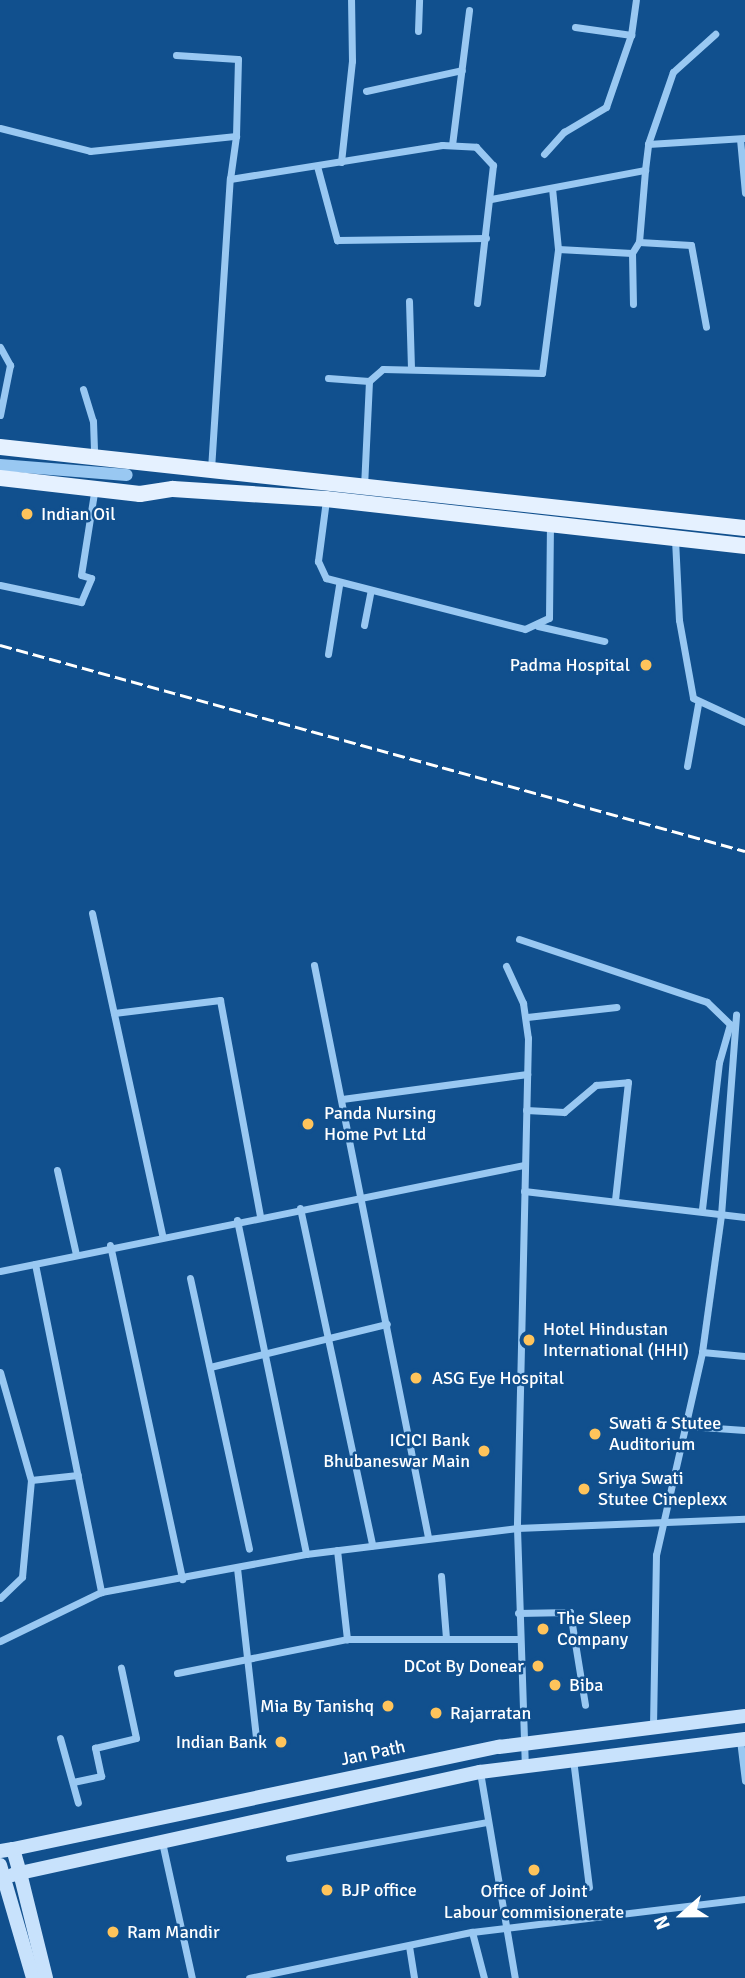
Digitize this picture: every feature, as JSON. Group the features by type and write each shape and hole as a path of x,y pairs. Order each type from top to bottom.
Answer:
{"main road":[{"path":"0,447 211,473 745,528"},
{"path":"140,493 127,475 146,464"},
{"path":"140,493 157,481 146,464"},
{"path":"0,478 95,486 140,493 173,489 326,499 745,545"},
{"name":"Jan Path","path":"6,1850 521,1743 745,1716"},
{"path":"33,1978 1,1873 20,1873 480,1772 573,1758 742,1739"},
{"path":"6,1850 20,1873 46,1978"}],"street":[{"path":"341,162 352,61 351,0"},
{"path":"418,31 419,0"},
{"path":"544,154 564,132 606,107 631,35 636,0"},
{"path":"452,145 469,10"},
{"path":"575,27 631,35"},
{"path":"633,304 632,253 639,242 648,144 673,72 715,34"},
{"path":"176,55 238,59 236,136 230,179 211,473"},
{"path":"366,91 462,70"},
{"path":"0,128 90,151 236,136"},
{"path":"648,144 743,139 745,193"},
{"path":"230,179 452,145 476,146 492,158 491,199 477,303"},
{"path":"317,166 337,240 486,239"},
{"path":"491,199 645,170"},
{"path":"328,379 369,381 383,369 542,373 558,249 552,188"},
{"path":"639,242 691,245 706,327"},
{"path":"558,249 632,253"},
{"path":"409,301 411,369"},
{"path":"0,347 10,365 0,415"},
{"path":"364,489 369,381"},
{"path":"83,389 93,421 94,459"},
{"path":"0,465 127,475"},
{"path":"0,585 81,602 91,578 81,575 95,486"},
{"path":"326,499 318,561 326,578 339,585 512,626 538,626 604,641"},
{"path":"538,626 548,618 550,523"},
{"path":"675,539 685,671 698,704 687,766"},
{"path":"328,654 339,585"},
{"path":"364,625 370,593"},
{"path":"698,704 745,722"},
{"path":"92,913 162,1235"},
{"path":"519,939 706,1002 730,1024 719,1062 702,1210"},
{"path":"314,965 428,1537"},
{"path":"506,966 527,1017 517,1528 521,1743 525,1765"},
{"path":"114,1013 200,998 220,1000 260,1216"},
{"path":"527,1017 616,1007"},
{"path":"653,1726 652,1612 665,1521 702,1352 721,1214 736,1015"},
{"path":"342,1098 527,1074"},
{"path":"526,1110 564,1112 596,1085 628,1082 615,1200"},
{"path":"0,1271 110,1245 524,1165"},
{"path":"57,1170 76,1254"},
{"path":"524,1191 745,1217"},
{"path":"300,1208 372,1545"},
{"path":"237,1220 306,1554"},
{"path":"110,1245 182,1578"},
{"path":"35,1264 101,1592"},
{"path":"191,1278 249,1549"},
{"path":"210,1367 387,1324"},
{"path":"702,1352 745,1356"},
{"path":"0,1372 31,1480 22,1577 0,1598"},
{"path":"687,1426 745,1430"},
{"path":"31,1480 78,1475"},
{"path":"0,1641 101,1592 306,1554 517,1528 745,1519"},
{"path":"337,1550 347,1639"},
{"path":"237,1568 256,1738"},
{"path":"441,1576 446,1638"},
{"path":"517,1613 570,1612 585,1705"},
{"path":"177,1673 347,1639 518,1639"},
{"path":"73,1782 101,1776 96,1748 136,1738 121,1668"},
{"path":"60,1738 78,1803"},
{"path":"742,1739 745,1781"},
{"path":"573,1758 589,1887"},
{"path":"480,1772 514,1978"},
{"path":"289,1858 488,1822"},
{"path":"161,1840 192,1978"},
{"path":"249,1978 472,1932 745,1899"},
{"path":"472,1932 484,1978"},
{"path":"410,1946 414,1978"}],"railway":[{"path":"0,645 745,851"}],"place":[{"name":"Indian Oil","path":"27,514"},
{"name":"Padma Hospital","path":"646,665"},
{"name":"Panda Nursing Home Pvt Ltd","path":"308,1124"},
{"name":"Hotel Hindustan International (HHI)","path":"529,1340"},
{"name":"ASG Eye Hospital","path":"416,1378"},
{"name":"Swati & Stutee Auditorium","path":"595,1434"},
{"name":"ICICI Bank Bhubaneswar Main","path":"484,1451"},
{"name":"Sriya Swati Stutee Cineplexx","path":"584,1489"},
{"name":"The Sleep Company","path":"543,1629"},
{"name":"DCot By Donear","path":"538,1666"},
{"name":"Biba","path":"555,1685"},
{"name":"Mia By Tanishq","path":"388,1706"},
{"name":"Rajarratan","path":"436,1713"},
{"name":"Indian Bank","path":"281,1742"},
{"name":"Office of Joint Labour commisionerate","path":"534,1870"},
{"name":"BJP office","path":"327,1890"},
{"name":"Ram Mandir","path":"113,1932"}]}
